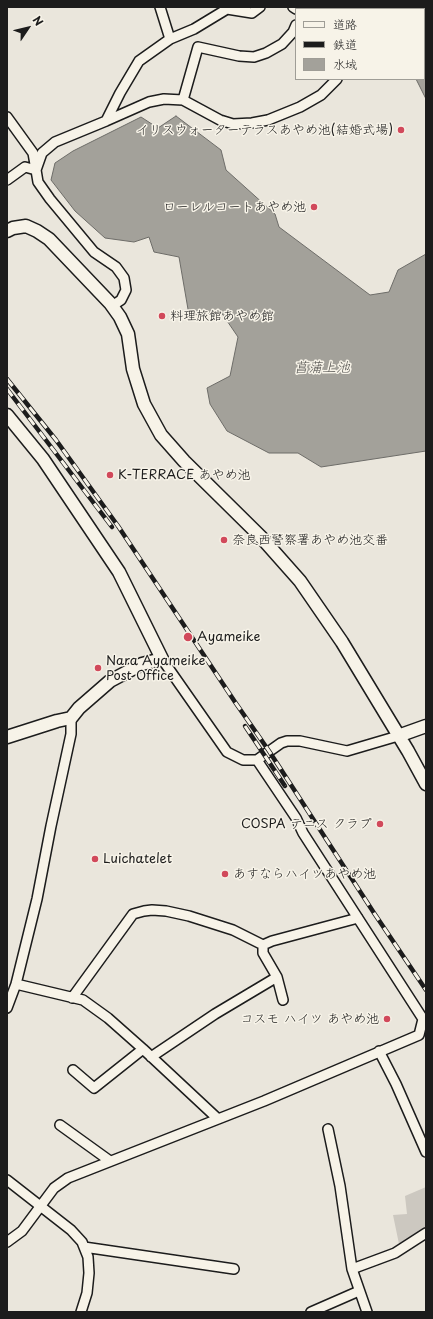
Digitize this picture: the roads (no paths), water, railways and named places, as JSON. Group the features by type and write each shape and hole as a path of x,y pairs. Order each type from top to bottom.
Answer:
{"street":[{"path":"160,7 170,39"},
{"path":"106,121 120,93 139,61 170,39 194,29 227,9 252,13 260,7"},
{"path":"183,100 198,47 240,56 254,56 266,53 282,44 293,32 295,27"},
{"path":"36,170 42,153 55,142 149,102 164,99 183,100 220,120 233,124 252,123 268,120 300,107 321,95 336,80"},
{"path":"7,117 33,153 38,182 50,199 94,252 116,267 124,278 126,290 121,300 112,306"},
{"path":"7,180 25,167 36,170"},
{"path":"7,231 13,228 26,226 37,231 49,240 77,267 112,306 128,334 132,369 144,404 161,435 184,461 261,537 270,549 300,581 342,642 426,784"},
{"path":"7,415 43,459 119,572 162,659 227,752 243,760 258,760 281,743 288,741 300,741 347,751 426,726"},
{"path":"7,737 71,718 79,708 110,681 142,664 162,659"},
{"path":"7,1008 16,982 37,899 51,826 72,734 71,718"},
{"path":"7,1242 22,1231 54,1188 68,1178 309,1082 378,1051 419,1035 423,1019 303,833 296,818 258,760"},
{"path":"72,998 134,914 144,911 166,911 188,916 233,930 263,945 358,918"},
{"path":"263,945 263,953 277,977 283,1000"},
{"path":"151,1057 215,1014 277,977"},
{"path":"7,978 16,982 83,1000 108,1018 218,1119"},
{"path":"73,1070 94,1088 143,1049"},
{"path":"378,1051 396,1084 426,1152"},
{"path":"60,1125 110,1161"},
{"path":"328,1128 340,1186 352,1269 367,1312"},
{"path":"7,1180 71,1230 82,1242 88,1258 89,1273 81,1312"},
{"path":"352,1269 395,1253 426,1233"},
{"path":"84,1247 234,1269"},
{"path":"311,1312 359,1291"}],"water":[{"path":"426,7 426,99 416,80 425,80 425,8 410,8"},
{"name":"菖蒲上池","path":"176,116 221,150 226,170 275,214 279,227 370,295 389,292 398,270 426,254 426,451 321,467 298,453 269,453 227,431 210,404 207,388 230,376 238,337 221,312 189,315 179,257 154,252 149,237 134,242 105,238 75,211 51,180 55,163 73,151 141,117 158,128"}],"railway":[{"path":"7,379 56,440 118,526 269,751 426,990"},
{"path":"7,389 112,527"},
{"path":"245,726 285,786"}],"place":[{"name":"イリスウォーターテラスあやめ池(結婚式場)","path":"401,130"},
{"name":"ローレルコートあやめ池","path":"314,207"},
{"name":"料理旅館あやめ館","path":"162,316"},
{"name":"K-TERRACE あやめ池","path":"110,475"},
{"name":"奈良西警察署あやめ池交番","path":"224,540"},
{"name":"Ayameike","path":"188,637"},
{"name":"Nara Ayameike Post Office","path":"98,668"},
{"name":"COSPA テニス クラブ","path":"380,824"},
{"name":"Luichatelet","path":"95,859"},
{"name":"あすならハイツあやめ池","path":"225,874"},
{"name":"コスモ ハイツ あやめ池","path":"387,1019"}]}
